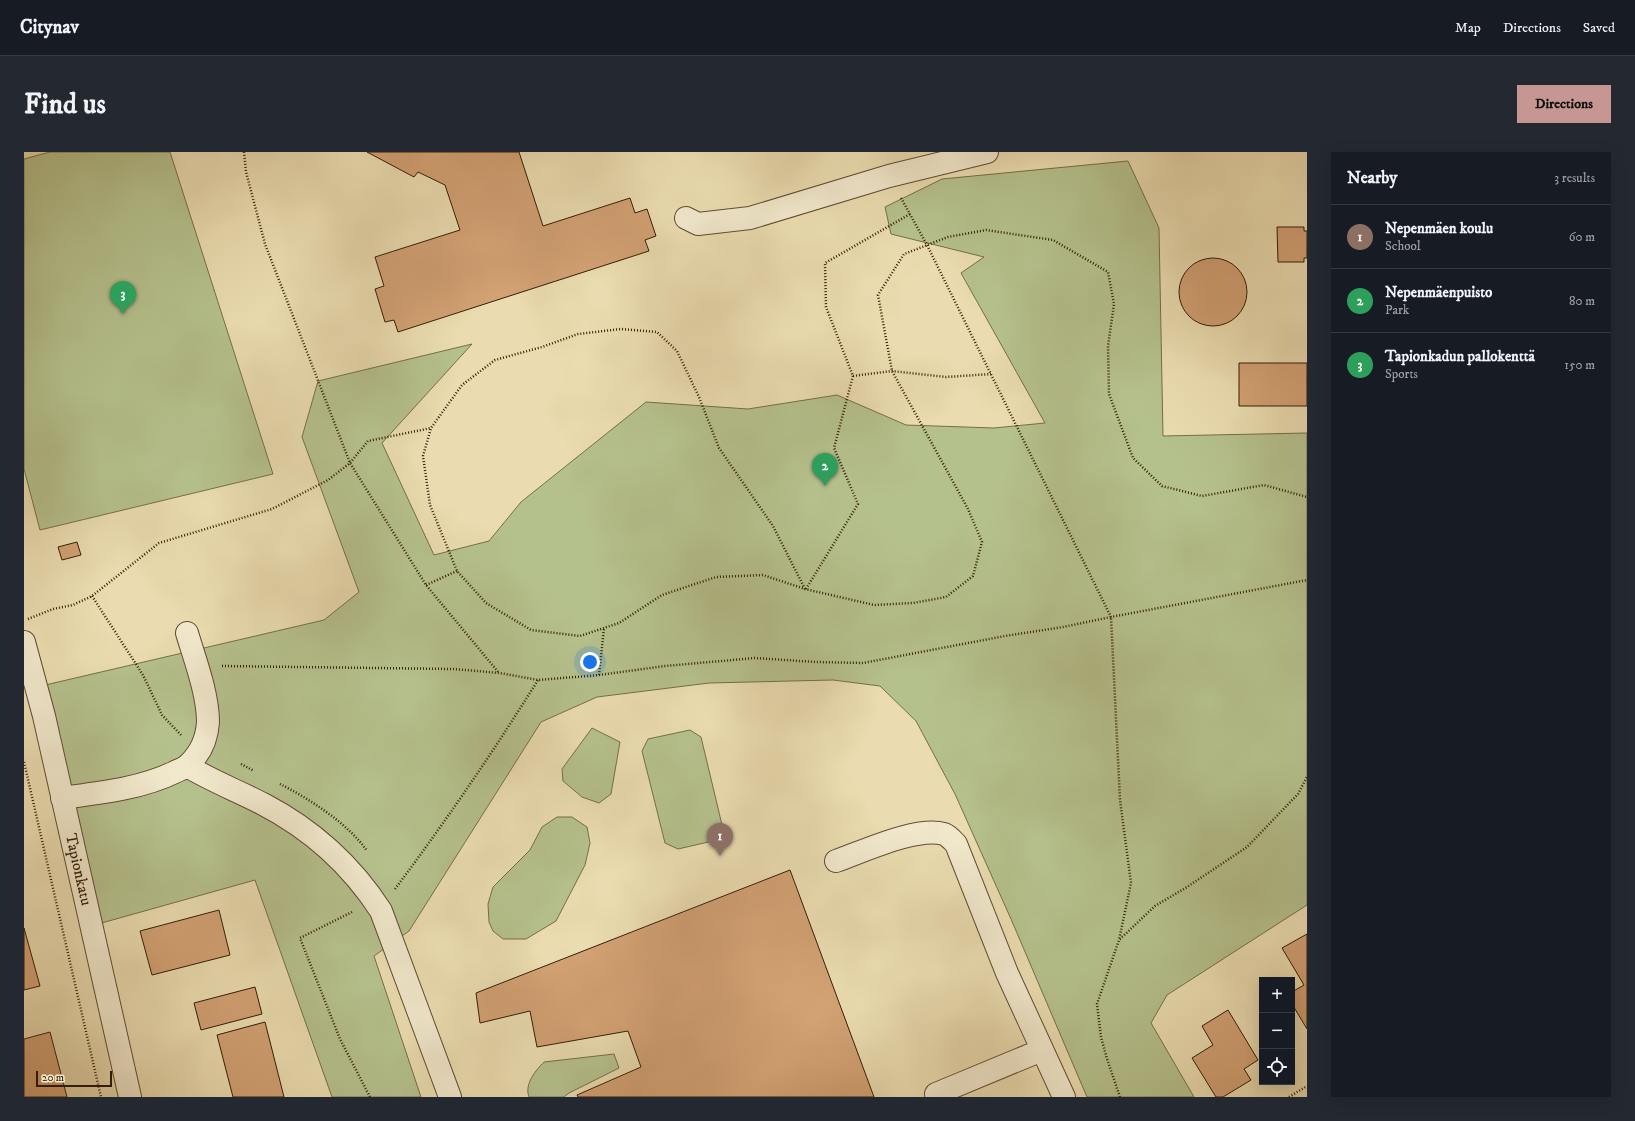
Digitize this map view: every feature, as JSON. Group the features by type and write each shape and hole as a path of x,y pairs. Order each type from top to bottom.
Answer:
{"street":[{"path":"686,218 698,224 750,218 889,176 987,152"},
{"path":"62,798 96,794 137,785 162,778 188,766 202,747 207,733 208,721 205,702 188,633"},
{"name":"Tapionkatu","path":"25,647 44,716 130,1097"},
{"path":"188,766 206,777 265,805 294,822 384,896 381,912 450,1097"},
{"path":"836,861 897,839 932,832 946,835 956,844 1007,973 1064,1097"},
{"path":"936,1094 1042,1050"}],"path":[{"path":"244,152 246,172 265,244 350,463 426,585 500,673"},
{"path":"889,176 927,245 1111,617 1120,800 1131,883 1119,940 1097,1004 1100,1037 1120,1097"},
{"path":"805,589 858,504 834,448 853,376 826,307 825,262 910,214"},
{"path":"805,589 773,526 719,448 699,397 677,351 657,332 621,330 578,334 542,347 495,360 462,385 431,428 423,456 430,504 457,571 486,603 531,630 580,636 619,623 662,595 716,577 763,575 805,589 874,605 913,603 946,597 973,576 982,542 968,509 892,371 878,295 904,254 948,237 986,230 1053,240 1108,272 1114,304 1108,346 1109,394 1133,458 1162,486 1202,496 1264,486 1307,497"},
{"path":"853,376 892,371 946,377 991,374"},
{"path":"24,620 53,609 73,605 92,596 159,543 272,509 328,480 350,463 368,440 431,428"},
{"path":"426,585 457,571"},
{"path":"196,666 439,669 500,673 538,680 664,666 755,658 864,664 1005,636 1063,627 1307,580"},
{"path":"599,674 604,628"},
{"path":"370,1097 340,1039 300,938 384,896 438,831 496,747 538,680"},
{"path":"24,762 101,1097"},
{"path":"1119,940 1155,906 1187,887 1246,847 1298,794 1307,777"},
{"path":"1289,1097 1307,1086"}],"green space":[{"path":"50,152 170,152 273,474 40,530 24,469 24,159"},
{"path":"1128,161 1159,228 1163,436 1307,433 1307,905 1167,995 1151,1023 1194,1097 1087,1097 1011,919 955,794 916,721 880,686 833,680 709,683 597,697 541,722 409,931 374,956 421,1097 332,1097 255,880 98,924 41,686 324,620 359,592 302,437 318,381 472,344 382,443 434,555 489,541 521,502 646,402 748,409 837,395 906,425 994,428 1045,423 961,273 984,257 891,234 885,207 942,179"},
{"path":"592,728 620,742 611,794 599,803 582,797 563,781 562,769"},
{"path":"690,730 701,737 723,829 717,840 678,849 665,843 642,751 648,739"},
{"path":"557,817 572,817 587,827 590,843 585,865 556,921 526,939 503,939 493,931 489,922 488,904 493,887 530,850 542,827"},
{"path":"614,1054 619,1068 569,1093 564,1097 529,1097 529,1082 534,1073 544,1062"}],"building":[{"path":"367,152 519,152 543,226 630,198 635,213 647,209 656,236 645,240 649,251 398,332 394,320 385,322 375,289 384,286 375,257 460,230 445,185 418,172 414,177"},
{"path":"1277,227 1304,227 1304,231 1307,231 1307,258 1304,258 1304,262 1278,262"},
{"path":"1213,258 1226,261 1237,268 1244,279 1247,292 1244,305 1237,316 1226,323 1213,326 1200,323 1189,316 1182,305 1179,292 1182,279 1189,268 1200,261"},
{"path":"1239,363 1307,363 1307,406 1239,406"},
{"path":"77,542 81,555 62,560 58,547"},
{"path":"790,870 874,1097 578,1097 577,1095 641,1067 628,1031 537,1047 530,1011 480,1023 476,993"},
{"path":"219,910 230,955 152,975 140,931"},
{"path":"24,928 40,986 24,990"},
{"path":"1307,934 1307,1029 1295,1009 1295,990 1304,985 1282,948"},
{"path":"255,987 262,1014 201,1030 194,1003"},
{"path":"1228,1010 1258,1060 1244,1069 1251,1080 1223,1097 1216,1097 1192,1058 1213,1045 1202,1026"},
{"path":"265,1022 284,1097 233,1097 217,1035"},
{"path":"50,1032 67,1097 24,1097 24,1039"}],"place":[{"name":"Tapionkadun pallokenttä","path":"123,314"},
{"name":"Nepenmäenpuisto","path":"825,486"},
{"name":"Nepenmäen koulu","path":"720,856"}]}
